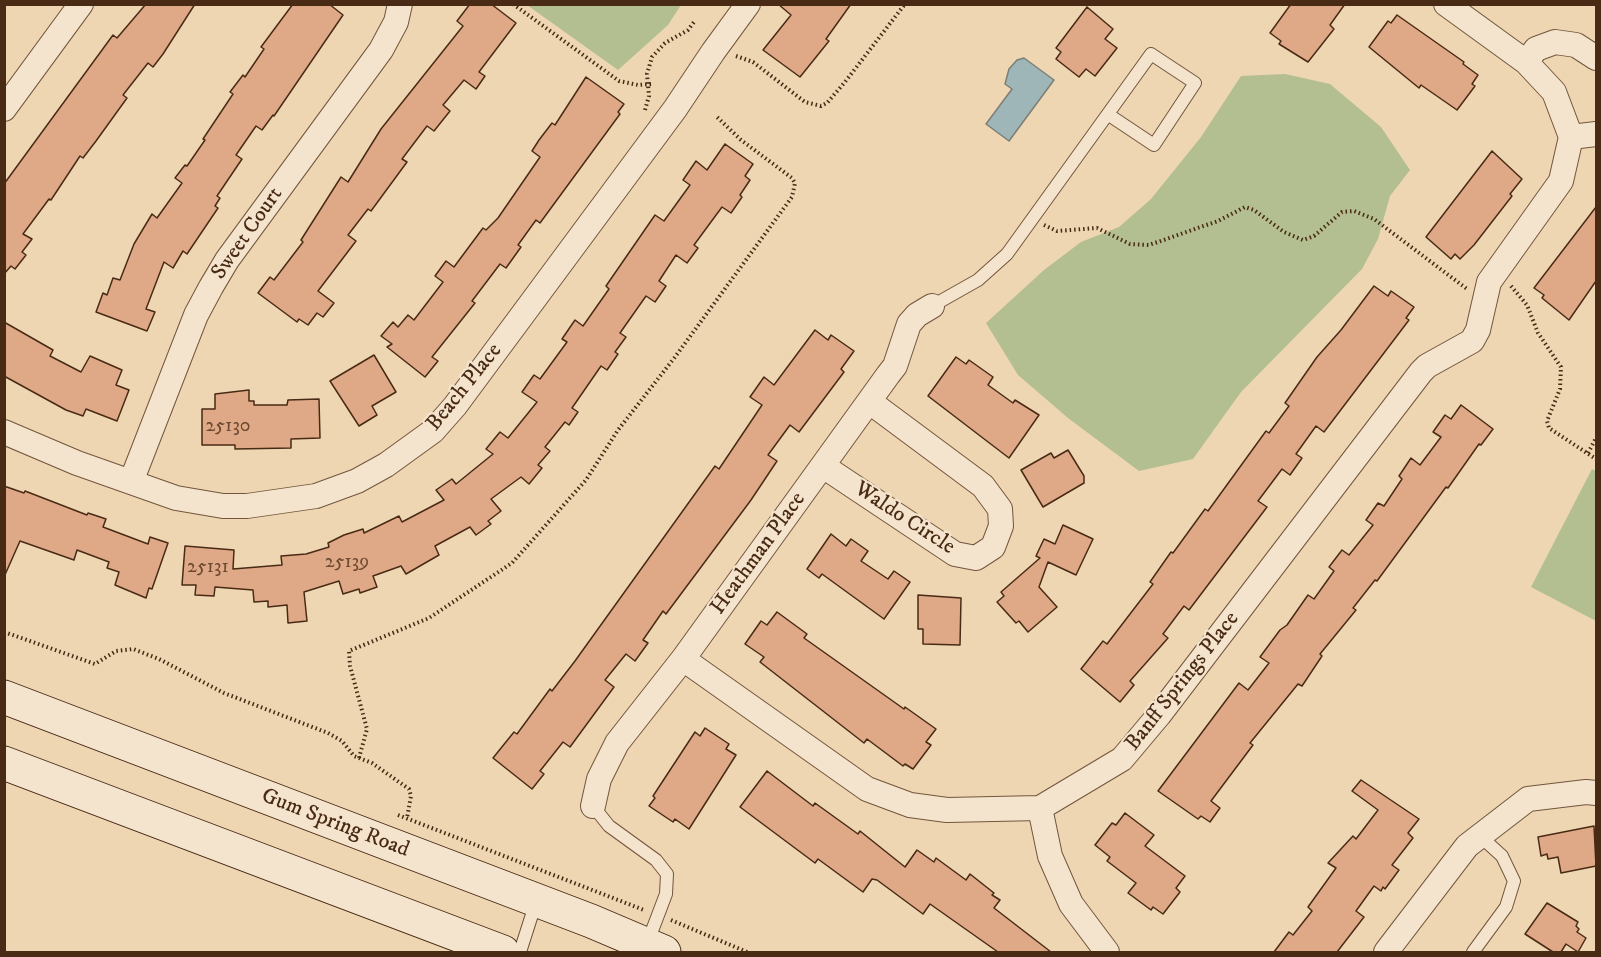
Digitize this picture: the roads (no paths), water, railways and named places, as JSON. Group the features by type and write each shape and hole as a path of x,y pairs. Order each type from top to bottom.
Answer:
{"main road":[{"path":"4,688 37,710"},
{"name":"Gum Spring Road","path":"4,697 537,901 656,938"},
{"path":"4,763 503,952"}],"street":[{"path":"4,109 81,4"},
{"name":"Sweet Court","path":"131,482 196,315 211,287 386,43 396,22 400,4"},
{"name":"Beach Place","path":"4,432 52,453 131,482 198,502 247,506 274,503 316,496 357,481 409,450 433,431 455,406 675,109 712,52 748,4"},
{"path":"1446,4 1526,62 1554,92 1571,137 1596,134"},
{"path":"1526,62 1536,49 1555,42 1576,45 1596,58"},
{"name":"Banff Springs Place","path":"683,659 867,789 910,805 947,810 1040,808 1122,759 1160,715 1421,372 1427,366 1472,341 1478,330 1488,282 1501,279 1556,191 1565,170 1571,137"},
{"name":"Heathman Place","path":"593,806 599,779 617,743 683,659 870,402 895,366 909,324 916,315 932,306"},
{"name":"Waldo Circle","path":"823,466 955,554 976,558 993,547 1000,526 1000,509 984,486 870,402"},
{"path":"1386,952 1467,846 1528,799 1586,792 1596,793"},
{"path":"1040,808 1050,856 1071,904 1107,952"}],"lane":[{"path":"932,306 965,288 994,267 1109,115 1151,54 1195,83 1154,145 1109,115"},
{"path":"593,806 609,826 663,867 668,882 656,938"},
{"path":"1473,952 1506,907 1514,881 1502,856 1480,836"},
{"path":"520,952 537,901"}],"water":[{"path":"1024,58 1054,80 1009,141 986,124 1012,89 1005,84 1009,69 1017,60"}]}
